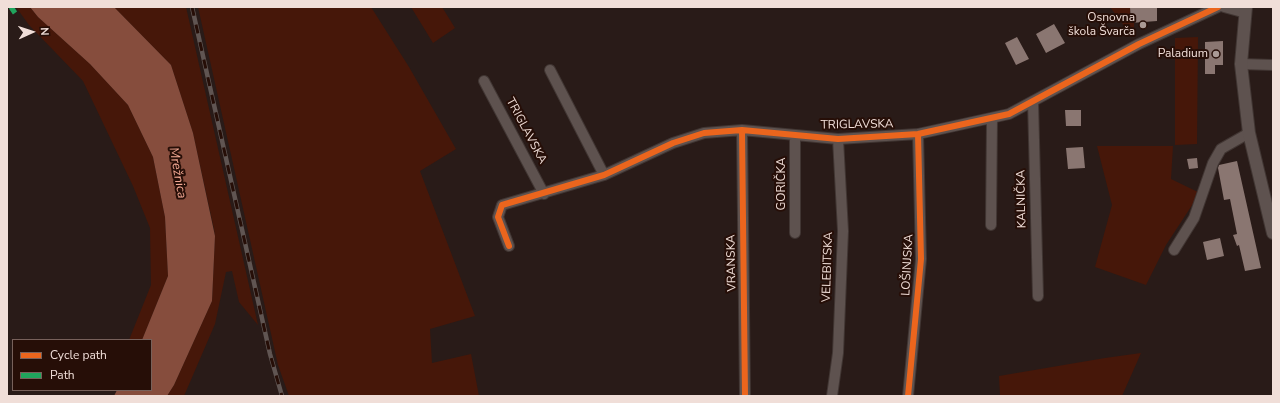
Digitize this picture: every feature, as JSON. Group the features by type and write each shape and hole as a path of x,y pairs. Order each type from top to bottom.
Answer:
{"street":[{"name":"TRIGLAVSKA","path":"509,246 498,217 502,205 544,194 604,175 673,143 704,132 742,130 838,139 918,134 1009,114 1139,44 1218,7"},
{"path":"1224,7 1246,10 1241,64 1249,133 1273,233"},
{"path":"1241,64 1273,65"},
{"path":"550,70 604,175"},
{"name":"TRIGLAVSKA","path":"484,81 544,194"},
{"name":"KALNIČKA","path":"1033,101 1038,296"},
{"path":"991,225 992,118"},
{"name":"VRANSKA","path":"742,130 745,396"},
{"path":"1174,250 1194,218 1213,163 1221,149 1249,133"},
{"name":"LOŠINJSKA","path":"908,396 921,259 918,134"},
{"name":"GORIČKA","path":"795,135 795,233"},
{"name":"VELEBITSKA","path":"832,396 838,353 843,231 838,139"}],"shaded area":[{"path":"16,7 30,7 38,17 90,64 128,105 153,157 165,217 168,276 142,339 129,339 151,285 150,228 133,186 83,81 29,25"},
{"path":"114,7 186,7 258,325 239,302 232,271 226,272 215,324 184,396 167,396 174,385 212,301 214,229 193,133 171,65"},
{"path":"198,7 371,7 409,67 456,149 420,171 475,316 430,329 432,363 471,354 479,396 289,396 278,365"},
{"path":"411,7 442,7 455,28 433,43"},
{"path":"1110,7 1130,7 1131,22 1134,23 1134,31 1128,31"},
{"path":"1198,37 1197,144 1175,145 1175,38"},
{"path":"1097,146 1173,146 1171,179 1200,193 1166,245 1146,285 1095,267 1112,205"},
{"path":"1141,353 1122,396 1000,396 999,376"}],"water":[{"name":"Mrežnica","path":"30,7 114,7 171,65 193,133 215,236 212,301 174,385 167,396 114,396 116,391 152,391 152,339 142,339 168,276 165,217 153,157 128,105 90,64 38,17"}],"building":[{"path":"1130,7 1157,7 1157,21 1131,23"},
{"path":"1054,24 1065,43 1046,53 1036,34"},
{"path":"1017,37 1029,59 1016,65 1005,43"},
{"path":"1223,41 1223,65 1215,65 1215,74 1205,74 1205,42"},
{"path":"1065,110 1081,110 1081,126 1066,126"},
{"path":"1083,147 1085,168 1068,169 1066,148"},
{"path":"1197,158 1198,168 1189,169 1187,159"},
{"path":"1237,161 1261,268 1245,271 1239,245 1237,246 1233,235 1237,234 1230,199 1224,200 1218,168 1219,165"},
{"path":"1220,238 1224,256 1207,260 1203,242"}],"railway":[{"path":"192,7 270,354 282,396"}],"marked path":[{"path":"11,7 15,13"}],"cycle path":[{"path":"509,246 498,217 502,205 604,175 673,143 704,133 742,130 838,139 918,134 1009,114 1139,44 1218,7"},
{"path":"742,130 745,396"},
{"path":"908,396 921,259 918,134"}],"place":[{"name":"Osnovna škola Švarča","path":"1143,25"},
{"name":"Paladium","path":"1216,54"}]}
